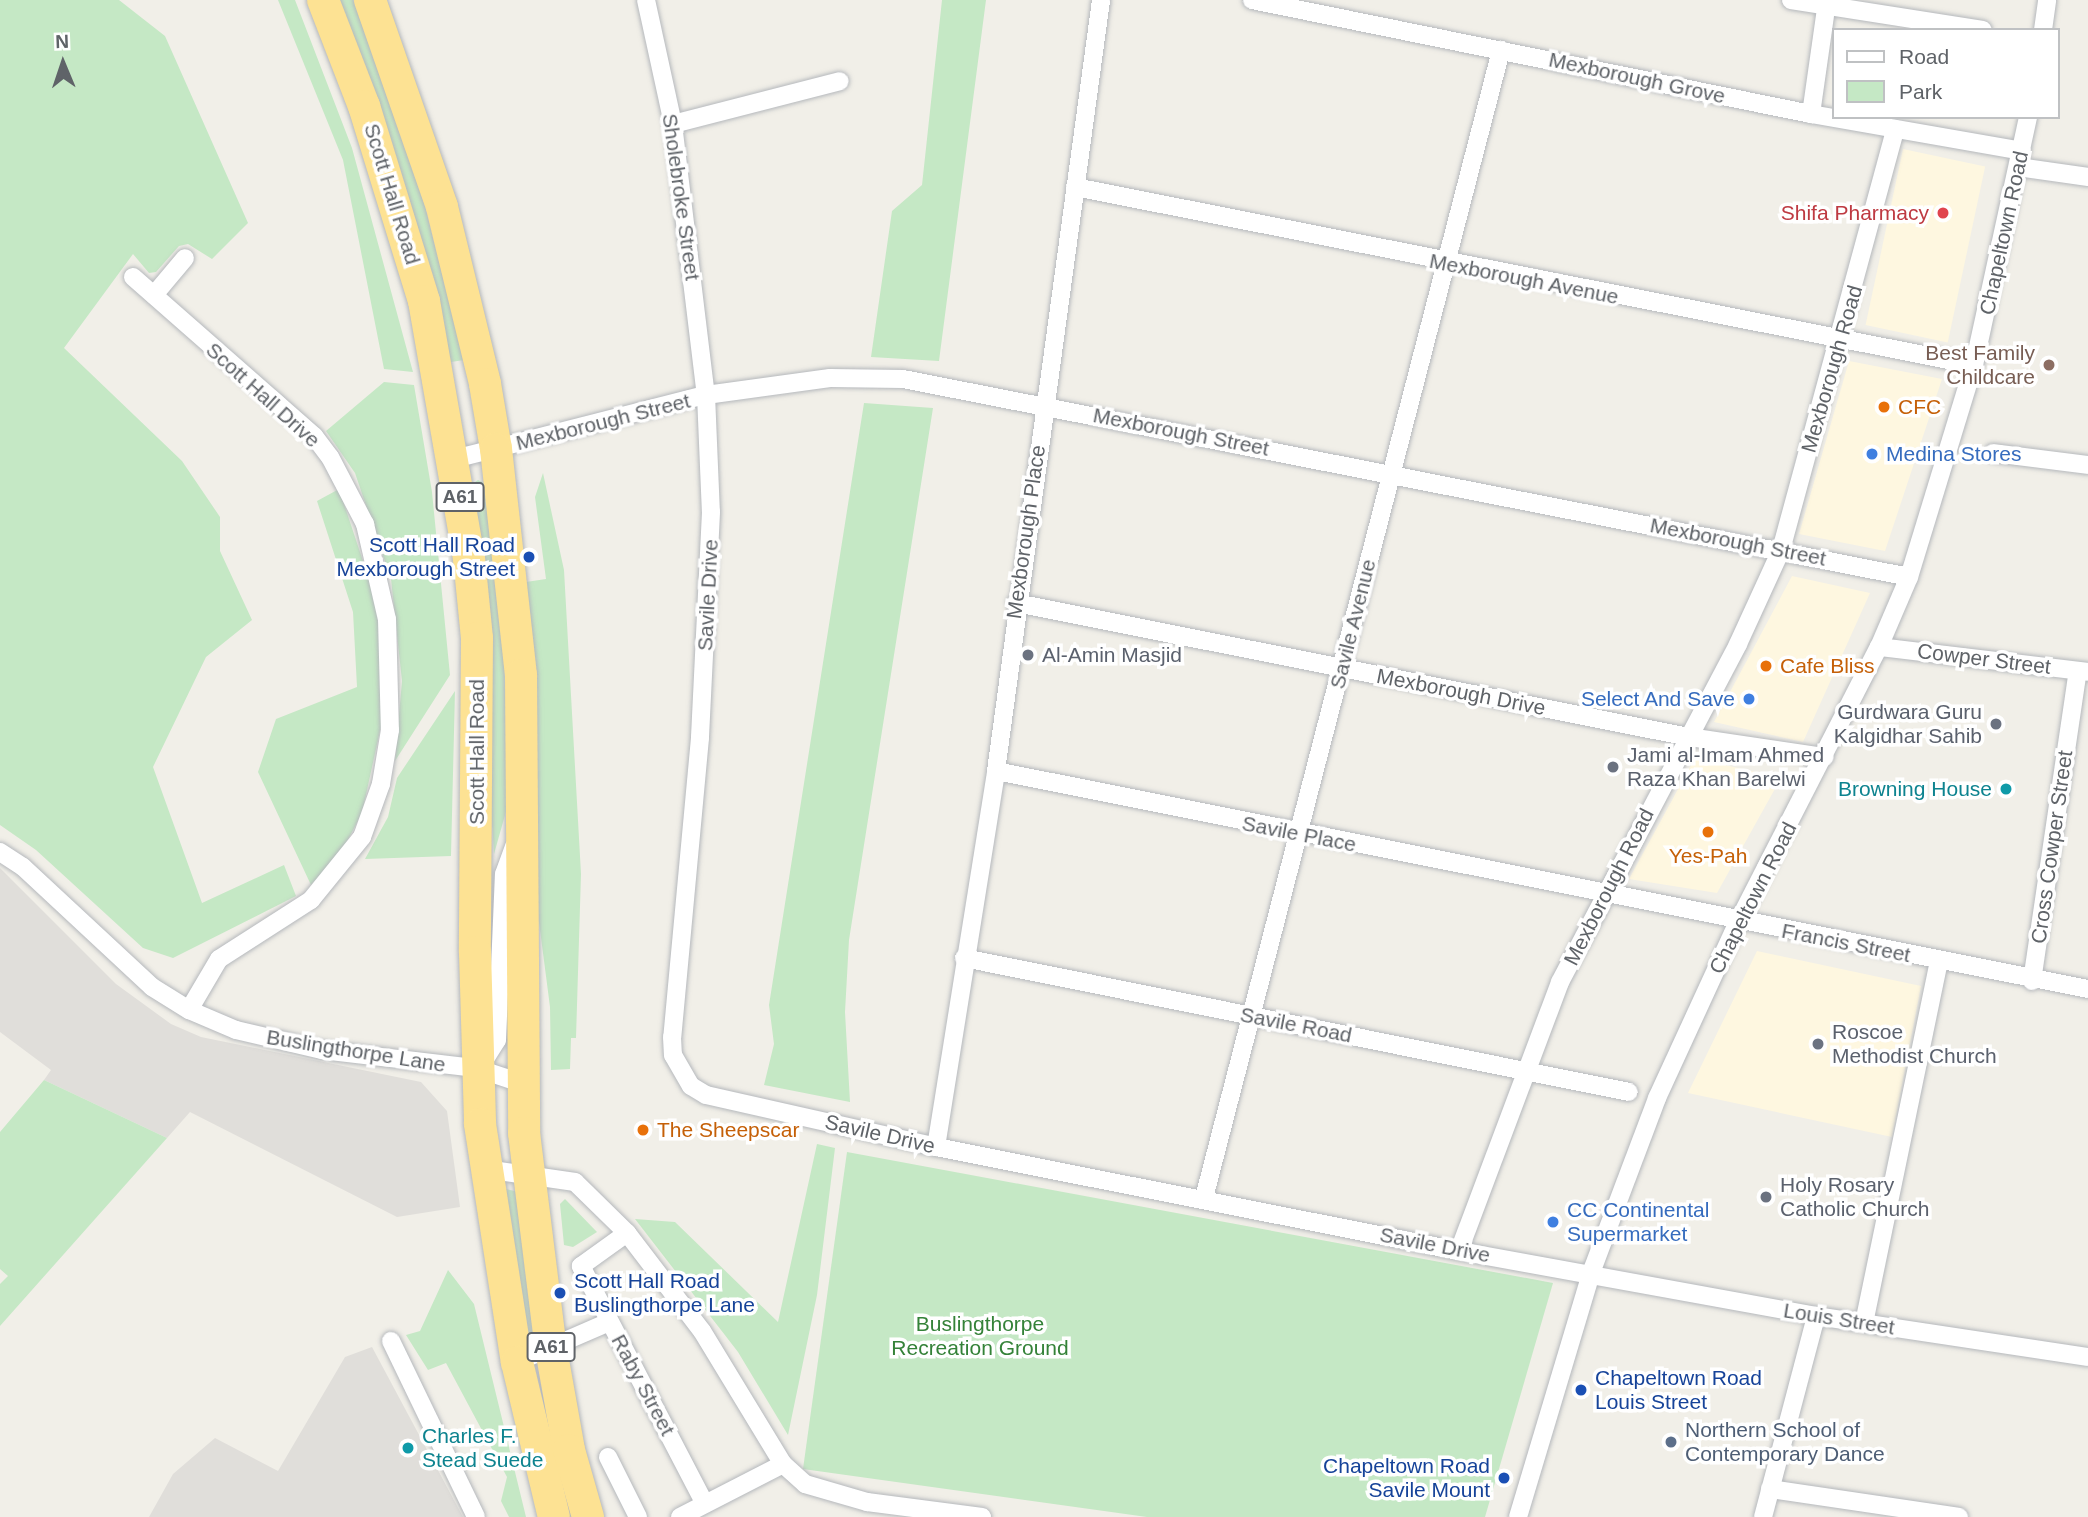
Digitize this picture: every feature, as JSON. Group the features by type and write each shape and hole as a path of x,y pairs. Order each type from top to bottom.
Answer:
{"highway":[{"name":"Scott Hall Road","path":"323,0 364,106 424,301 454,458 477,638 477,1068 485,1169 517,1362 554,1517"},
{"name":"Scott Hall Road","path":"370,0 442,207 485,384 496,449 521,675 524,818 521,1083 529,1175 551,1349 569,1450 588,1517"}],"street":[{"name":"Sholebroke Street","path":"646,0 673,124 706,395"},
{"name":"Mexborough Place","path":"936,1147 964,958 996,771 1016,603 1101,0"},
{"name":"Mexborough Grove","path":"1252,0 1334,8 1501,50 1832,118"},
{"path":"1791,0 1826,8 1969,28"},
{"path":"2043,28 2047,0"},
{"path":"1811,114 1826,8"},
{"name":"Savile Avenue","path":"1203,1198 1501,50"},
{"path":"673,124 840,80"},
{"name":"Mexborough Grove","path":"1839,119 1895,129 2088,177"},
{"name":"Chapeltown Road","path":"1518,1517 1591,1273 1657,1098 1738,922 1825,757 1879,647 1909,577 1974,365 2028,119"},
{"name":"Mexborough Road","path":"1459,1251 1560,982 1604,893 1689,737 1781,550 1841,341 1895,129"},
{"name":"Mexborough Avenue","path":"1075,187 1446,264 1974,365"},
{"path":"154,295 185,258"},
{"name":"Scott Hall Drive","path":"133,277 314,436 346,481 365,524 380,579 391,672 390,730 382,785 362,837 311,900 219,959 190,1010"},
{"name":"Mexborough Street","path":"454,458 706,395 830,378 903,379 1044,404 1909,577"},
{"name":"Savile Drive","path":"706,395 711,512 707,612 673,1055 691,1086 706,1095 936,1147 1459,1251 1591,1273"},
{"path":"1993,453 2088,465"},
{"name":"Mexborough Drive","path":"1016,603 1689,737 1825,757"},
{"name":"Cowper Street","path":"1879,647 2083,671"},
{"name":"Cross Cowper Street","path":"2032,981 2083,671"},
{"name":"Savile Place","path":"996,771 1298,835 1604,893"},
{"name":"Scott Hall Road","path":"477,1068 493,1052 499,1020 504,874 524,818"},
{"name":"Buslingthorpe Lane","path":"0,852 23,867 152,987 190,1010 236,1030 322,1050 477,1068 521,1083"},
{"name":"Francis Street","path":"1604,893 2032,981 2088,989"},
{"name":"Savile Road","path":"964,958 1526,1069 1657,1098"},
{"path":"1864,1323 1939,961"},
{"path":"485,1169 575,1182 626,1233 702,1331 783,1464 805,1485 867,1502 982,1517"},
{"name":"Raby Street","path":"626,1233 581,1266 705,1504"},
{"name":"Louis Street","path":"1591,1273 1816,1316 2088,1357"},
{"path":"1763,1517 1816,1316"},
{"path":"517,1362 609,1322"},
{"path":"391,1341 476,1517"},
{"path":"608,1457 638,1517"},
{"path":"680,1517 783,1464"},
{"path":"1770,1489 1959,1517"}],"shaded area":[{"path":"1903,149 1985,166 1948,343 1866,325"},
{"path":"1849,361 1942,379 1885,551 1799,534"},
{"path":"1792,576 1870,593 1803,742 1714,722"},
{"path":"1695,758 1781,778 1717,893 1629,879"},
{"path":"0,868 116,984 171,1024 201,1037 421,1082 447,1111 460,1207 397,1217 190,1112 167,1138 44,1080 51,1070 0,1032"},
{"path":"1757,951 1921,986 1892,1137 1688,1093"},
{"path":"372,1347 463,1517 149,1517 173,1474 215,1438 278,1471 345,1357"}],"green space":[{"path":"0,0 119,0 165,36 248,223 212,259 188,244 179,246 156,272 149,273 133,254 64,348 182,461 220,517 220,551 252,620 206,657 153,767 202,903 284,865 296,896 173,958 143,948 36,850 0,825"},
{"path":"278,0 295,0 352,148 413,372 384,369 343,160"},
{"path":"338,0 353,0 364,26 421,191 464,360 451,362 430,276"},
{"path":"942,0 986,0 939,361 871,357 892,211 922,185"},
{"path":"384,382 414,385 432,492 450,675 395,761 402,681 391,579 355,473 326,431"},
{"path":"864,403 933,408 849,940 845,1012 850,1102 764,1085 774,1044 769,1005"},
{"path":"543,473 564,570 581,874 576,1038 571,1038 570,1069 551,1070 550,1007 533,876 526,582 546,579 535,497"},
{"path":"478,480 484,483 504,645 507,808 494,854 472,484"},
{"path":"339,489 371,585 380,633 381,726 362,813 343,849 311,885 258,772 276,719 357,687 353,612 317,501"},
{"path":"455,691 451,856 365,859 388,817 397,778"},
{"path":"44,1080 167,1138 0,1326 0,1284 8,1276 0,1269 0,1132"},
{"path":"817,1144 835,1148 817,1295 788,1435 738,1352 635,1219 675,1222 778,1322"},
{"name":"Buslingthorpe Recreation Ground","path":"847,1152 1553,1283 1485,1517 1147,1517 803,1469"},
{"path":"498,1187 518,1192 536,1332 529,1336 525,1335"},
{"path":"565,1199 597,1232 573,1247 564,1245 560,1204"},
{"path":"448,1270 474,1304 526,1517 509,1517 501,1501 507,1477 446,1363 428,1370 406,1335 420,1331"}],"place":[{"name":"Shifa Pharmacy","path":"1943,213"},
{"name":"Best Family Childcare","path":"2049,365"},
{"name":"CFC","path":"1884,407"},
{"name":"Medina Stores","path":"1872,454"},
{"name":"Scott Hall Road Mexborough Street","path":"529,557"},
{"name":"Al-Amin Masjid","path":"1028,655"},
{"name":"Cafe Bliss","path":"1766,666"},
{"name":"Select And Save","path":"1749,699"},
{"name":"Gurdwara Guru Kalgidhar Sahib","path":"1996,724"},
{"name":"Jami al-Imam Ahmed Raza Khan Barelwi","path":"1613,767"},
{"name":"Browning House","path":"2006,789"},
{"name":"Yes-Pah","path":"1708,832"},
{"name":"Roscoe Methodist Church","path":"1818,1044"},
{"name":"The Sheepscar","path":"643,1130"},
{"name":"Holy Rosary Catholic Church","path":"1766,1197"},
{"name":"CC Continental Supermarket","path":"1553,1222"},
{"name":"Scott Hall Road Buslingthorpe Lane","path":"560,1293"},
{"name":"Chapeltown Road Louis Street","path":"1581,1390"},
{"name":"Northern School of Contemporary Dance","path":"1671,1442"},
{"name":"Charles F. Stead Suede","path":"408,1448"},
{"name":"Chapeltown Road Savile Mount","path":"1504,1478"}]}
